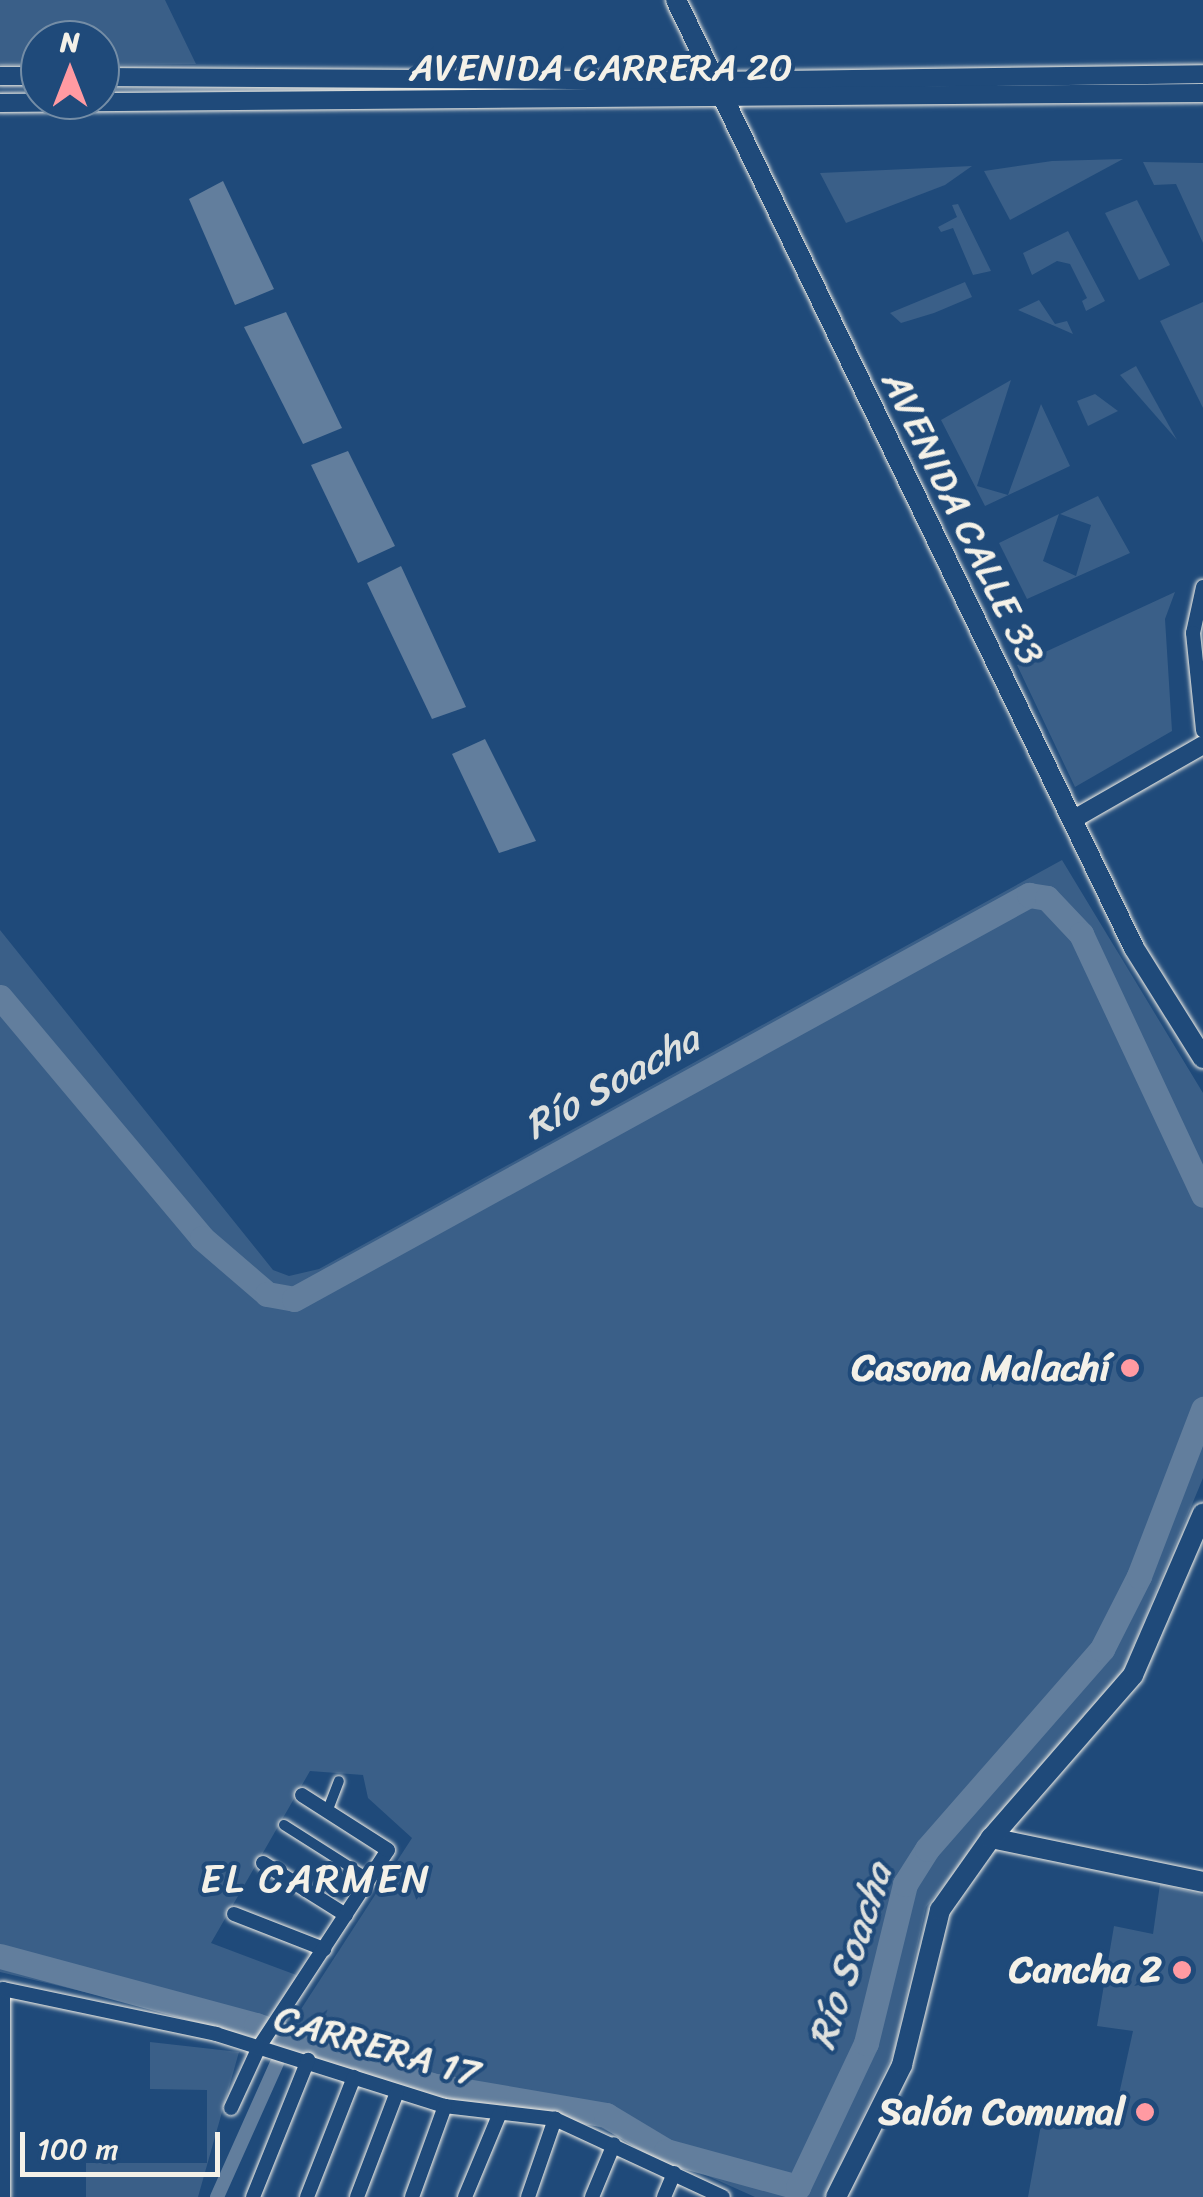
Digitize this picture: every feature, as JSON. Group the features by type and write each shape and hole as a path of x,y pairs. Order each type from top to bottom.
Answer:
{"main road":[{"name":"AVENIDA CALLE 33","path":"676,0 721,101 1134,948 1203,1058"},
{"path":"836,2197 902,2065 940,1910 990,1838 1134,1676 1203,1514"},
{"path":"990,1838 1203,1882"}],"street":[{"name":"AVENIDA CARRERA 20","path":"120,77 712,81 1203,74"},
{"name":"AVENIDA CARRERA 20","path":"0,103 721,101 1203,93"},
{"path":"1203,587 1193,633 1203,730"},
{"path":"1072,820 1203,745"},
{"path":"328,1812 338,1780"},
{"path":"230,2108 262,2042 388,1850 302,1795"},
{"path":"284,1824 370,1879"},
{"path":"262,1863 346,1914"},
{"path":"234,1914 324,1948"},
{"name":"CARRERA 17","path":"3,2197 3,1989 262,2042 445,2106 555,2119 723,2197"},
{"path":"253,2197 308,2060"},
{"path":"307,2197 354,2077"},
{"path":"357,2197 397,2092"},
{"path":"412,2197 445,2106"},
{"path":"465,2197 500,2112"},
{"path":"528,2197 555,2119"},
{"path":"592,2197 614,2144"},
{"path":"664,2197 674,2174"}],"shaded area":[{"path":"0,0 165,0 196,64 120,65 120,20 20,20 20,65 0,65"},
{"path":"1123,159 1010,220 984,171 1052,161"},
{"path":"1143,162 1203,163 1203,243 1176,184 1154,185"},
{"path":"972,166 945,185 846,223 820,173"},
{"path":"223,181 274,289 235,305 189,199"},
{"path":"1137,200 1170,265 1139,280 1105,213"},
{"path":"958,204 991,271 973,275 953,228 941,232 938,227 957,217 952,205"},
{"path":"1068,231 1105,301 1086,311 1082,301 1087,298 1070,264 1057,261 1032,275 1023,253"},
{"path":"965,282 972,297 934,313 901,323 890,313"},
{"path":"1039,300 1055,324 1067,321 1073,334 1018,310"},
{"path":"1203,302 1203,408 1160,321"},
{"path":"286,312 342,428 303,444 244,327"},
{"path":"1136,366 1177,440 1120,375"},
{"path":"1011,380 977,486 1008,495 1041,404 1070,466 985,506 941,420"},
{"path":"1095,394 1118,411 1088,426 1077,401"},
{"path":"348,451 395,546 358,563 311,465"},
{"path":"1098,496 1130,553 1027,599 999,543 1059,514 1043,561 1076,576 1091,525 1060,514"},
{"path":"401,566 466,707 432,719 367,583"},
{"path":"1175,592 1165,619 1172,731 1075,787 1017,665"},
{"path":"485,739 536,841 499,853 452,754"},
{"path":"1062,860 1203,1093 1203,1478 1123,1671 926,1907 894,2052 824,2197 755,2197 576,2117 447,2098 254,2032 0,1972 0,930 273,1270 289,1276 319,1269","holes":["310,1771 363,1775 368,1798 412,1838 292,2023 283,2025 267,2020 299,1976 211,1943"]},
{"path":"1160,1884 1203,1895 1203,2197 1028,2197 1044,2108 1114,2117 1133,2031 1097,2026 1114,1926 1153,1934"},
{"path":"150,2042 239,2052 198,2197 86,2197 86,2163 207,2163 207,2090 150,2089"}],"waterway":[{"name":"Río Soacha","path":"0,997 202,1238 267,1294 294,1299 1029,895 1047,898 1081,934 1203,1195"},
{"name":"Río Soacha","path":"0,1956 256,2025 431,2085 606,2115 666,2151 798,2187 866,2043 905,1884 927,1849 1102,1649 1139,1576 1203,1409"},
{"path":"217,2197 277,2063"}],"place":[{"name":"Casona Malachí","path":"1130,1368"},
{"name":"Cancha 2","path":"1182,1970"},
{"name":"Salón Comunal","path":"1145,2112"}],"district":[{"name":"EL CARMEN","path":"316,1879"}]}
